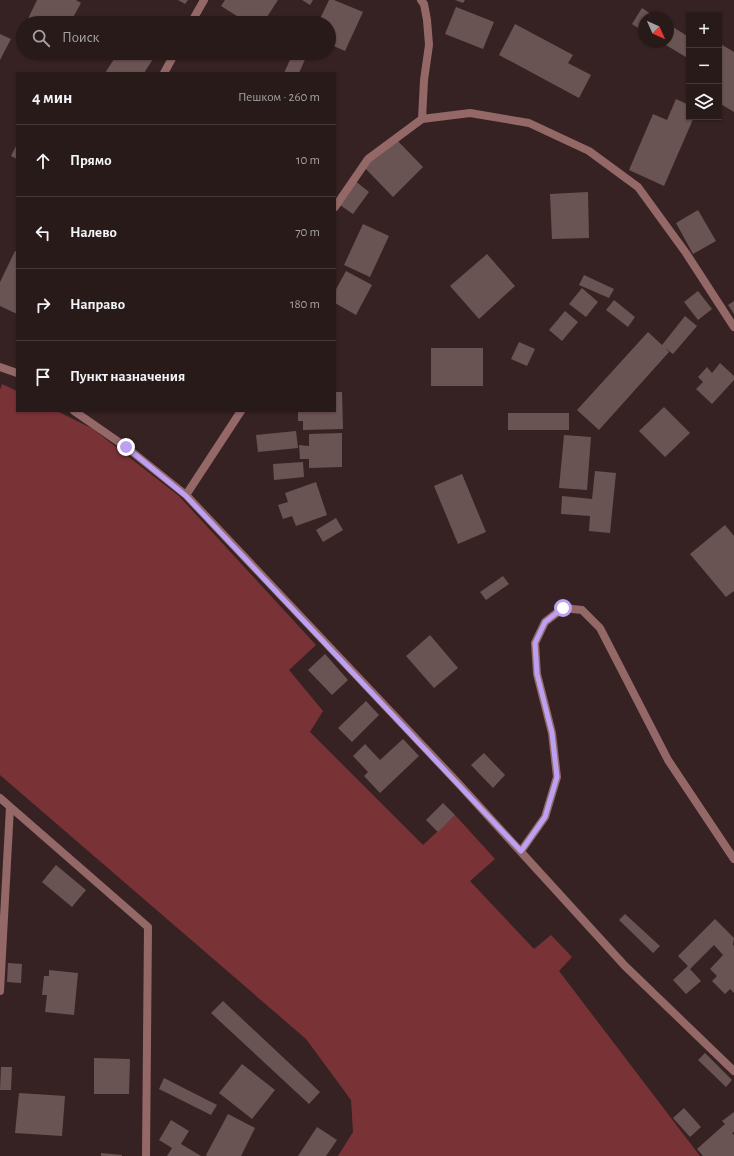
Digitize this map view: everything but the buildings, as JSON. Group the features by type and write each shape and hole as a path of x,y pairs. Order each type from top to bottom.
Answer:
{"street":[{"path":"195,16 204,0"},
{"path":"421,0 424,4 427,20 429,45 424,80 422,119"},
{"path":"165,72 171,60"},
{"path":"336,206 368,159 422,119 470,113 529,123 589,151 638,187 686,253 734,327"},
{"path":"0,367 16,371"},
{"path":"75,412 126,447 186,496 401,722 625,966 734,1071"},
{"path":"186,496 240,412"},
{"path":"521,851 545,817 557,777 552,733 537,674 535,643 545,622 563,608 582,610 600,628 668,760 734,859"},
{"path":"0,798 148,927 146,1156"},
{"path":"0,991 10,807"}],"shaded area":[{"path":"2,384 16,391 16,412 59,412 93,429 179,496 316,645 289,670 323,711 310,732 423,845 455,815 495,859 470,881 534,949 551,935 572,957 559,971 700,1156 338,1156 353,1132 351,1100 306,1039 0,775 0,390"}],"route":[{"path":"126,447 186,496 521,851 545,817 557,777 552,733 537,674 535,643 545,622 563,608"}]}
